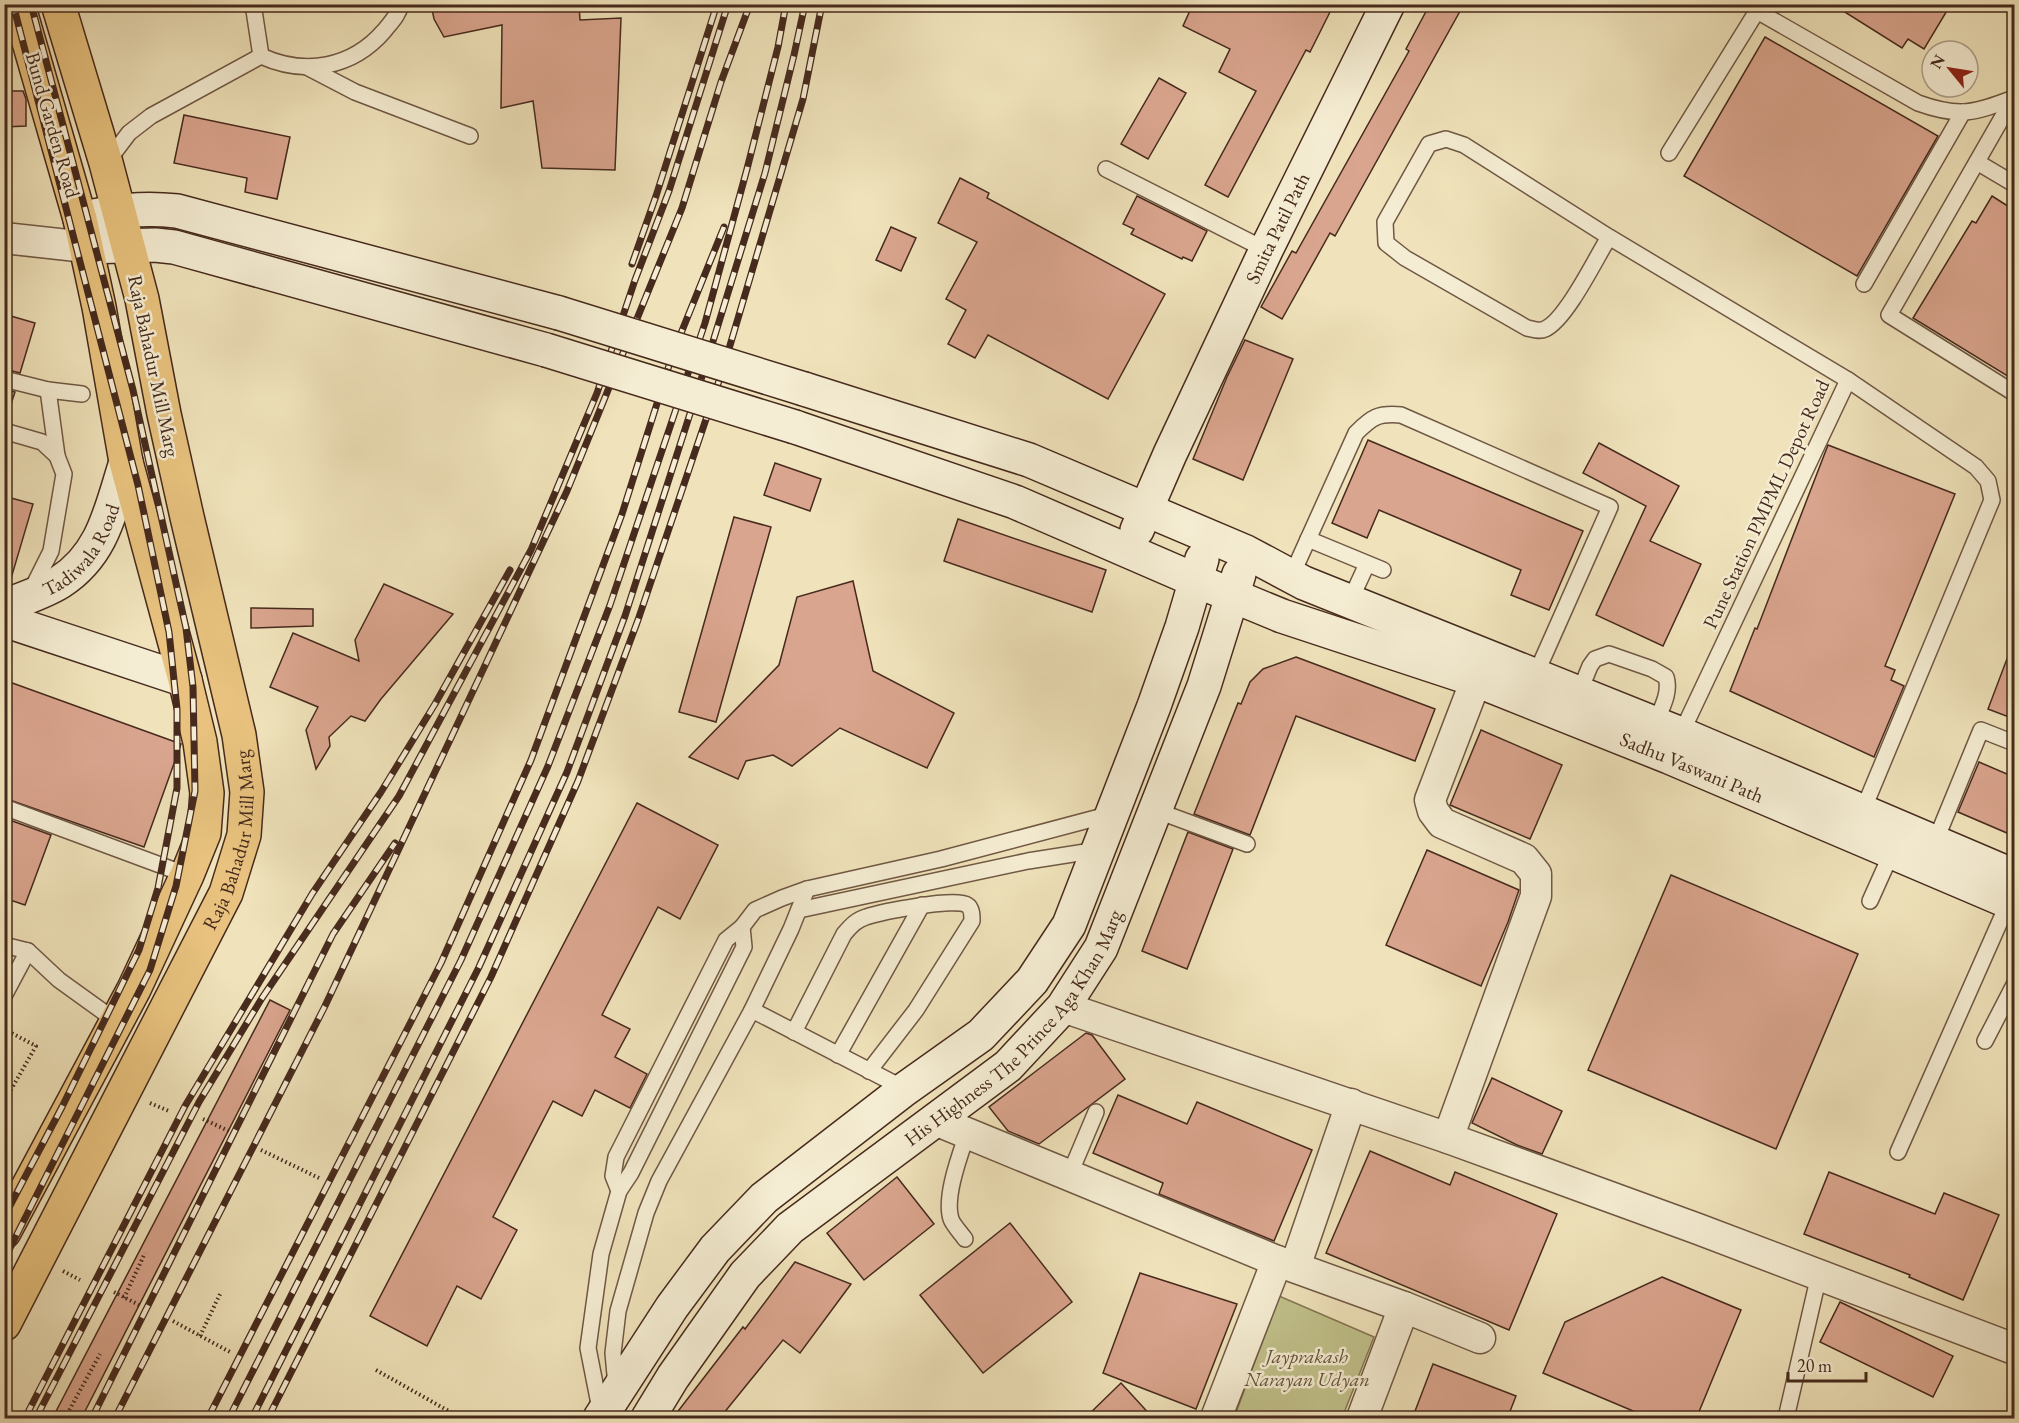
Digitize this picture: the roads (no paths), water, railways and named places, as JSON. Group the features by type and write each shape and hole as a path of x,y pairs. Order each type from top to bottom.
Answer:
{"highway":[{"name":"Bund Garden Road","path":"58,4 106,163 127,245"},
{"name":"Bund Garden Road","path":"15,15 83,233"},
{"name":"Raja Bahadur Mill Marg","path":"4,1232 134,989 204,833 207,793 200,742 126,462 99,307 83,233"},
{"name":"Raja Bahadur Mill Marg","path":"4,1324 226,892 244,835 247,792 239,735 182,494 142,298 127,245"}],"main road":[{"name":"Smita Patil Path","path":"1128,551 1170,454 1266,250 1388,4"},
{"path":"83,233 118,210 177,211 559,313 1029,460 1246,552 1291,577 1579,693 1669,739"},
{"name":"Sadhu Vaswani Path","path":"83,233 127,245 174,247 546,350 795,427 1015,502 1282,616 1476,680 1669,739 1858,823 1892,852 2013,894"},
{"name":"Tadiwala Road","path":"16,601 59,583 82,565 101,540 126,462"},
{"name":"His Highness The Prince Aga Khan Marg","path":"606,1409 672,1307 715,1249 764,1197 905,1089 981,1035 1032,981 1069,925 1182,627 1209,536"},
{"name":"His Highness The Prince Aga Khan Marg","path":"648,1419 672,1377 746,1275 790,1228 1008,1066 1063,1007 1101,948 1204,686 1246,552"},
{"path":"4,620 185,680"},
{"path":"1858,823 1935,842 2013,894"}],"street":[{"path":"4,238 83,233"},
{"path":"1448,1138 1536,896 1536,874 1524,859 1442,823 1433,811 1430,800 1476,680"},
{"path":"1063,1007 1448,1138 2014,1349"},
{"path":"1216,1419 1286,1264 1351,1104"},
{"path":"935,1120 1286,1264 1404,1307 1480,1338"},
{"path":"1362,1419 1404,1307"}],"lane":[{"path":"253,4 261,56"},
{"path":"261,56 279,64 307,67 341,62 372,45 398,14 401,4"},
{"path":"1669,153 1757,11 1918,103 1943,112 1977,112 2014,98"},
{"path":"106,163 129,133 151,116 261,56"},
{"path":"307,67 355,92 470,136"},
{"path":"2014,98 1889,315 2014,393"},
{"path":"1864,284 1963,112"},
{"path":"1609,237 1563,313 1552,326 1542,331 1527,328 1405,258 1386,243 1385,222 1429,144 1446,139 1464,145 1609,237 1848,380"},
{"path":"1977,162 2014,184"},
{"path":"1106,169 1266,250"},
{"path":"4,379 48,390 82,394"},
{"name":"Pune Station PMPML Depot Road","path":"1669,739 1848,380 1976,466 1988,481 1992,500 1858,823"},
{"path":"16,601 41,574 51,551 64,474 57,456 48,390"},
{"path":"1291,577 1356,433 1370,419 1385,414 1401,415 1610,507 1535,676"},
{"path":"4,431 42,442 57,456"},
{"path":"1308,539 1383,570"},
{"path":"1350,601 1367,564"},
{"path":"1579,693 1590,666 1600,656 1609,654 1652,669 1665,677 1668,683 1665,698 1669,739"},
{"path":"1935,842 1981,729 2014,742"},
{"path":"4,807 187,875"},
{"path":"1155,810 1247,844"},
{"path":"606,1409 588,1347 601,1254 619,1191 631,1173 744,947 742,927 755,910 807,890 940,859 1113,813"},
{"path":"799,910 1028,861 1098,850"},
{"path":"1870,900 1892,852"},
{"path":"606,1409 618,1311 646,1213 659,1181 752,1010 807,890"},
{"path":"1898,1152 2013,894"},
{"path":"794,1032 844,934 854,922 865,917 922,905 961,902 968,905 972,913 972,921 916,1010 868,1071"},
{"path":"838,1055 922,905"},
{"path":"4,945 28,951 59,980 116,1020"},
{"path":"4,996 28,951"},
{"path":"1985,1041 2014,985"},
{"path":"752,1010 905,1089"},
{"path":"1069,1176 1096,1112"},
{"path":"965,1239 951,1219 950,1198 953,1178 967,1134"},
{"path":"1786,1419 1819,1275"}],"railway":[{"path":"4,1217 62,1107 139,950 158,888 177,788 177,709 169,632 138,485 13,4"},
{"path":"4,1260 150,970 176,886 195,791 193,687 186,628 133,390 31,4"},
{"path":"632,264 717,4"},
{"path":"36,1418 199,1102 262,998 399,796 531,550 597,393 635,280 669,191 728,4"},
{"path":"115,1418 325,1006 567,491 682,208 721,82 750,4"},
{"path":"229,1418 461,960 548,766 610,605 705,323 778,47 786,4"},
{"path":"252,1418 479,967 567,772 625,616 706,364 765,173 805,4"},
{"path":"268,1418 491,977 578,781 638,620 723,369 803,99 822,4"},
{"path":"208,1418 441,963 531,760 622,514 673,353 724,227"},
{"path":"25,1418 185,1106 312,894 381,792 435,704 510,570"},
{"path":"92,1418 333,934 395,843"}],"park label":[{"name":"Jayprakash Narayan Udyan","path":"1307,1368"}]}
